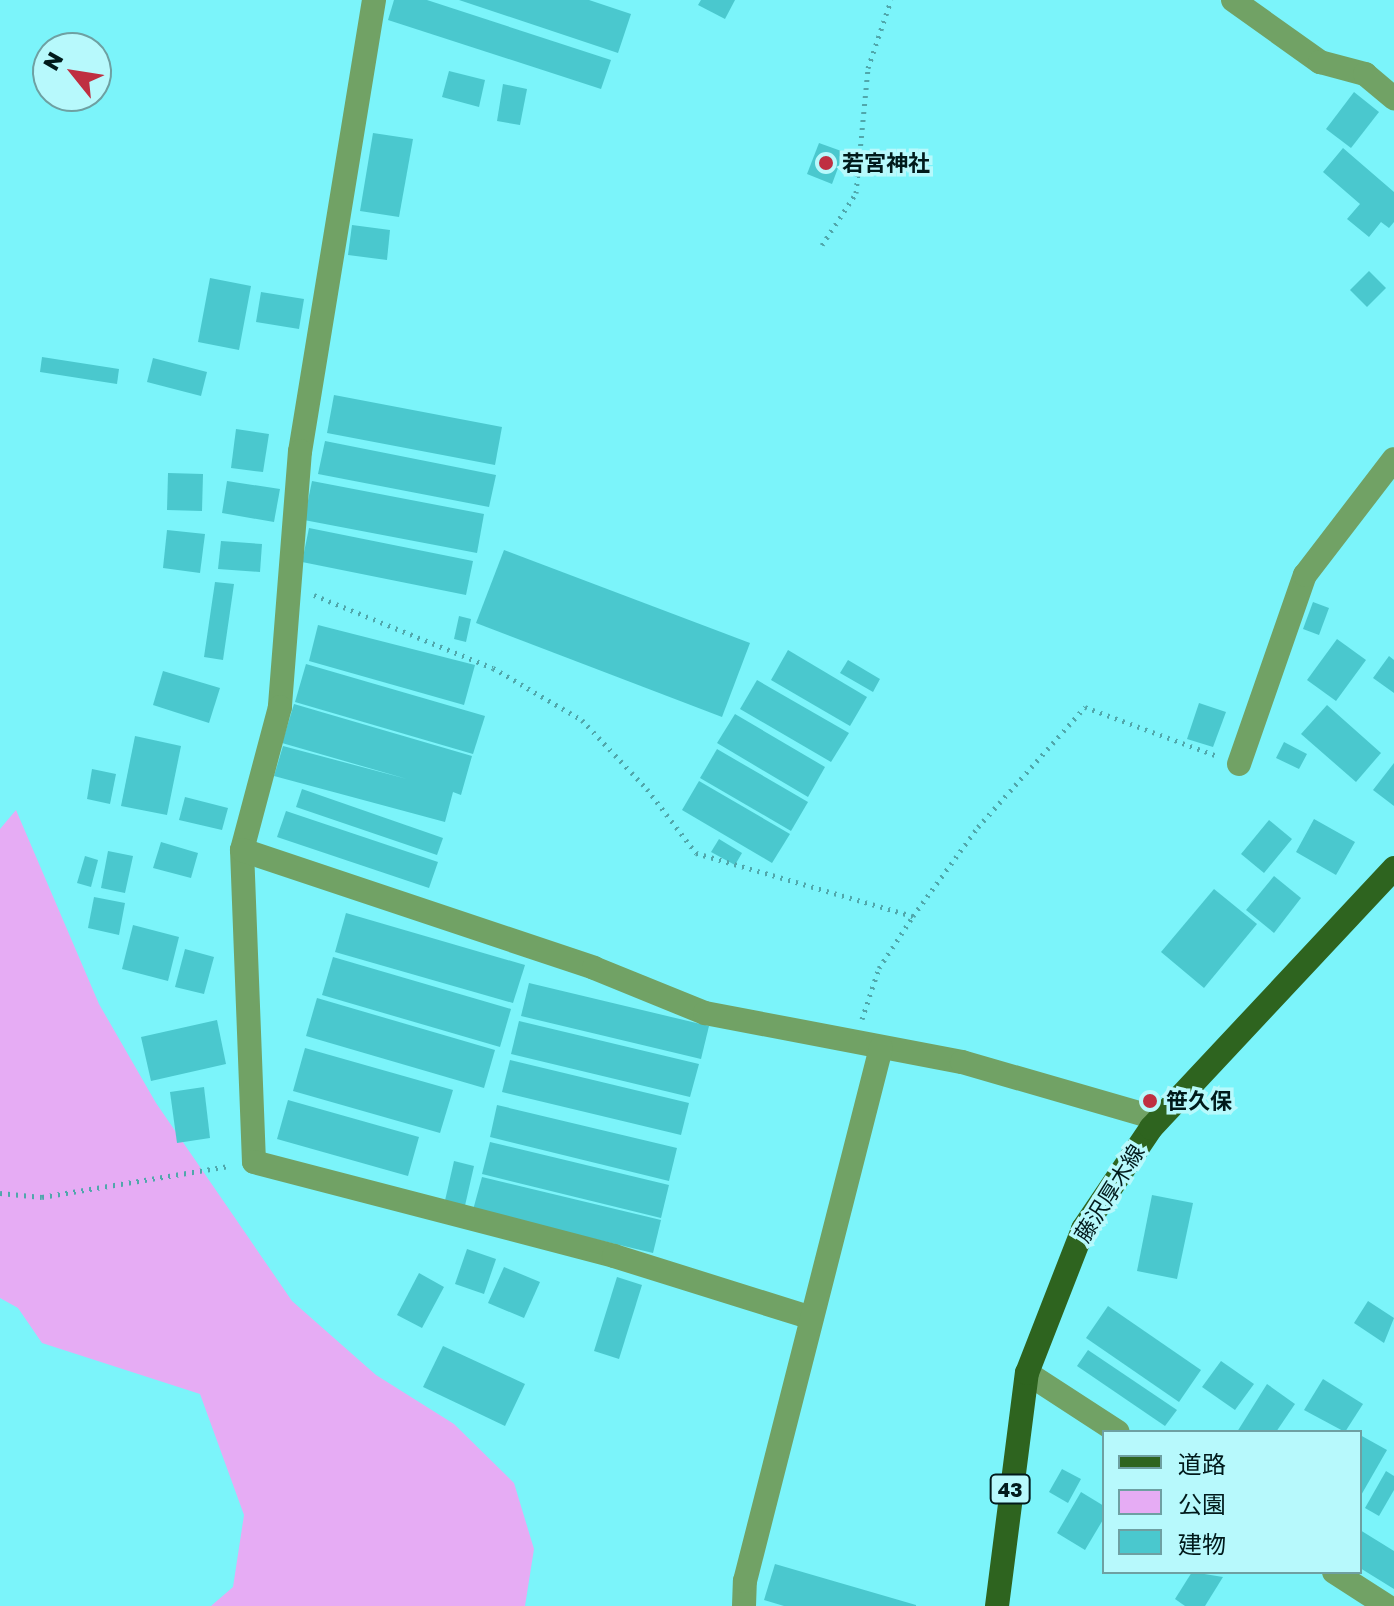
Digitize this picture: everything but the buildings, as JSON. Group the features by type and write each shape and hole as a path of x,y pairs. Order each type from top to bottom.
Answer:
{"main road":[{"name":"藤沢厚木線","path":"997,1606 1027,1373 1083,1229 1159,1119 1394,868"}],"street":[{"path":"374,0 300,451 280,707 242,850 254,1162 614,1256 812,1318"},
{"path":"1233,0 1320,62 1365,74 1394,98"},
{"path":"1239,764 1305,575 1394,459"},
{"path":"242,850 594,968 705,1013 962,1062 1159,1119"},
{"path":"744,1606 745,1581 812,1318 870,1046"},
{"path":"1027,1373 1115,1430"},
{"path":"1337,1574 1387,1606"}],"path":[{"path":"822,245 856,193 868,68 891,0"},
{"path":"289,593 309,593 479,662 582,720 647,789 696,853 913,916"},
{"path":"870,1046 863,1009 879,968 978,827 1085,707 1239,764"},
{"path":"0,1193 42,1197 254,1162"}],"green space":[{"path":"16,810 99,1004 156,1103 292,1301 376,1375 454,1424 514,1483 534,1549 525,1606 211,1606 233,1587 244,1515 200,1394 42,1343 18,1308 0,1298 0,829"}],"place":[{"name":"若宮神社","path":"826,163"},
{"name":"笹久保","path":"1150,1101"}]}
